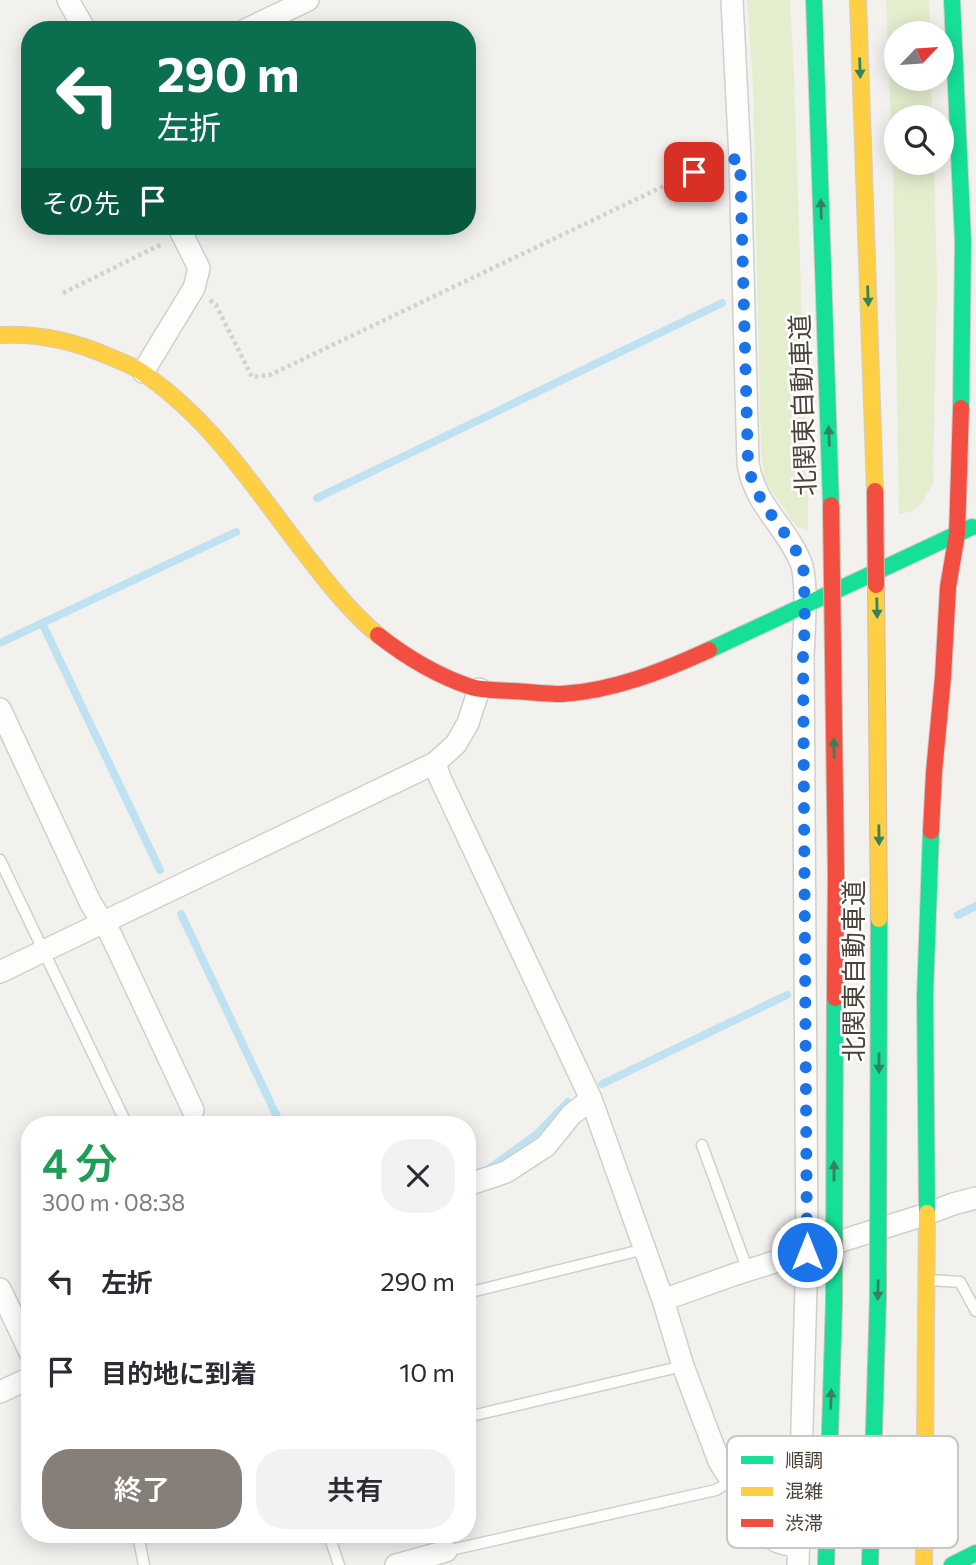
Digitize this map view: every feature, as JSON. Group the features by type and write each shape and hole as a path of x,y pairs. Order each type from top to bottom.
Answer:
{"main road":[{"name":"北関東自動車道","path":"814,0 831,505 836,944 834,1302 830,1436"},
{"name":"北関東自動車道","path":"858,0 876,491 879,867 878,1296 874,1436"},
{"path":"925,1436 927,914 934,772 948,587 957,534 963,364 963,241 952,0"},
{"path":"0,335 23,333 69,341 105,353 143,372 204,422 316,568 366,625 398,650 434,672 479,689 569,693 622,684 672,667 976,525"},
{"path":"952,1565 976,1553"}],"street":[{"path":"68,0 80,21"},
{"path":"265,21 308,0"},
{"path":"732,0 740,159 749,470 759,497 796,551 803,566 805,605 803,656 807,1252 802,1436"},
{"path":"143,372 194,288 198,268 182,235"},
{"path":"0,972 435,763 456,744 468,723 479,689"},
{"path":"0,709 91,904 111,935 192,1110"},
{"path":"435,763 440,779 591,1099 663,1300 682,1366 719,1461 727,1474"},
{"path":"476,1182 506,1172 546,1146 571,1115 591,1099"},
{"path":"663,1300 976,1198"},
{"path":"0,1289 21,1333"},
{"path":"0,1392 21,1382"},
{"path":"396,1565 445,1543"}],"lane":[{"path":"0,860 123,1116"},
{"path":"702,1145 748,1271"},
{"path":"476,1291 645,1249"},
{"path":"926,1280 960,1282 976,1311"},
{"path":"476,1415 682,1366"},
{"path":"476,1537 716,1490 727,1482"},
{"path":"140,1543 144,1565"},
{"path":"332,1543 339,1565"}],"path":[{"path":"194,288 216,305 252,377 270,376 719,160 740,159"},
{"path":"62,293 171,235"}],"green space":[{"path":"747,0 790,0 808,531 797,527 765,482 761,452 753,85"},
{"path":"886,0 929,0 930,21 887,21"},
{"path":"890,91 931,91 932,105 890,105"},
{"path":"893,175 934,175 937,284 933,484 916,508 899,514"}],"waterway":[{"path":"317,498 722,303"},
{"path":"0,643 236,532"},
{"path":"42,623 160,870"},
{"path":"958,915 976,906"},
{"path":"181,914 277,1116"},
{"path":"602,1084 787,995"},
{"path":"490,1168 537,1134 568,1102"}],"traffic: fast":[{"path":"814,0 831,505"},
{"path":"952,0 963,241 961,408"},
{"path":"709,650 972,527"},
{"path":"927,1213 925,996 931,831"},
{"path":"874,1436 878,1296 879,919"},
{"path":"830,1436 834,1302 835,998"},
{"path":"826,1565 827,1548"},
{"path":"870,1565 871,1548"},
{"path":"952,1565 976,1553"}],"traffic: slow":[{"path":"858,0 875,491"},
{"path":"0,335 42,337 82,346 134,367 164,389 212,435 254,485 329,584 352,611 378,635"},
{"path":"876,585 879,919"},
{"path":"925,1436 927,1213"},
{"path":"924,1548 924,1565"}],"traffic: jam":[{"path":"931,831 948,587 957,534 961,408"},
{"path":"875,491 876,585"},
{"path":"831,505 835,998"},
{"path":"378,635 423,665 471,687 550,694 581,692 619,684 709,650"}],"route":[{"path":"694,172 719,160 740,159 750,477 759,497 796,551 803,566 807,1252"}]}
